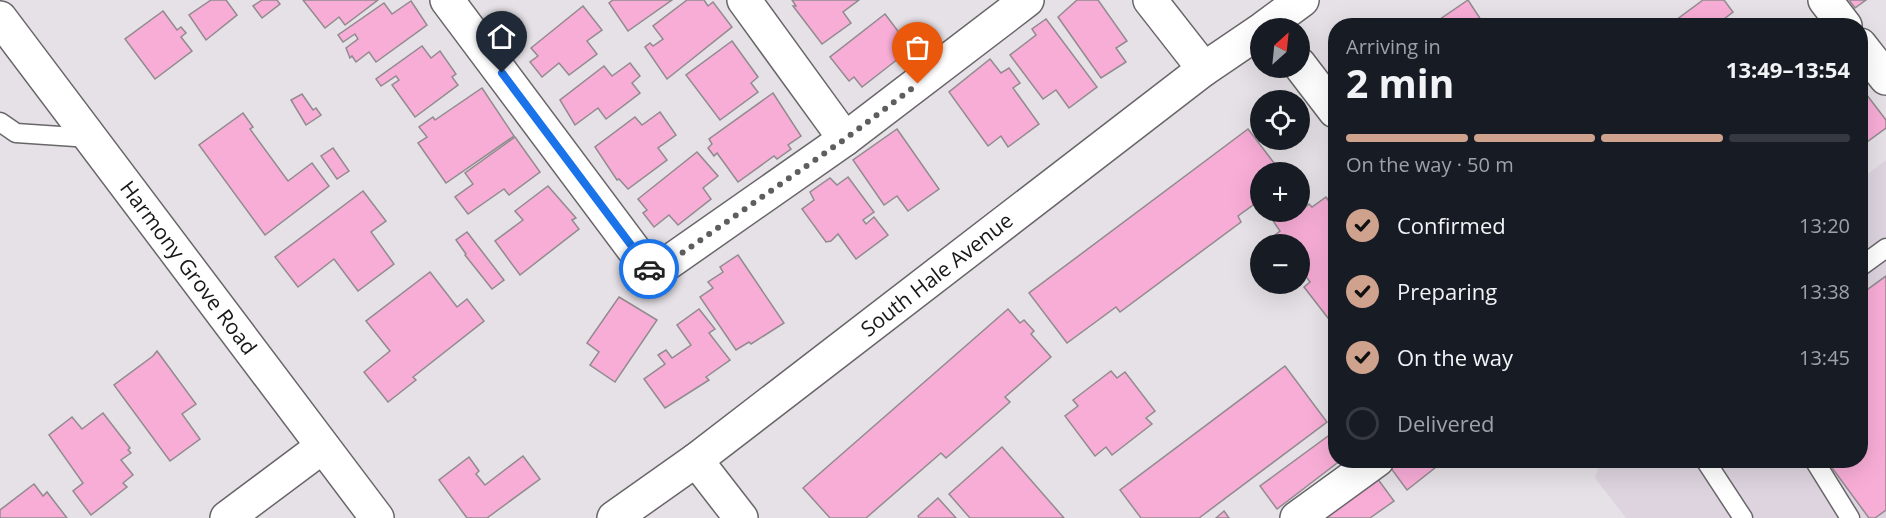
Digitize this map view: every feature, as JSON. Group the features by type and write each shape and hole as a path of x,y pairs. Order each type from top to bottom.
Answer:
{"street":[{"path":"447,0 652,274 845,139 1027,0"},
{"path":"744,0 845,139"},
{"path":"1150,0 1204,69"},
{"name":"South Hale Avenue","path":"1279,18 1302,0"},
{"path":"1826,0 1839,18"},
{"name":"Harmony Grove Road","path":"0,18 377,518"},
{"name":"South Hale Avenue","path":"614,518 696,460 1204,69 1250,39"},
{"path":"1868,55 1886,78"},
{"path":"1310,78 1328,102"},
{"path":"227,518 322,447"},
{"path":"696,460 741,518"},
{"path":"1297,518 1366,468"}],"lane":[{"path":"0,122 16,133 90,138"},
{"path":"1868,261 1886,248"},
{"path":"1710,468 1743,518"},
{"path":"1819,468 1850,518"}],"shaded area":[{"path":"1886,160 1886,518 1626,518 1595,478 1599,468 1868,468 1868,174"}],"building":[{"path":"211,0 226,0 237,15 206,40 189,15"},
{"path":"262,0 277,0 280,4 262,18 253,6"},
{"path":"303,0 378,0 345,25 339,17 325,28"},
{"path":"613,0 672,0 628,31 609,3"},
{"path":"687,0 704,0 708,6 713,2 732,27 667,79 645,47 650,43 653,46 663,39 653,26"},
{"path":"792,0 859,0 843,12 851,23 822,44 793,6 796,6"},
{"path":"1077,0 1098,0 1127,41 1116,48 1126,62 1101,78 1058,17"},
{"path":"1468,0 1480,18 1442,18"},
{"path":"1703,0 1724,0 1733,12 1725,18 1679,18"},
{"path":"1849,0 1866,0 1855,8"},
{"path":"411,1 427,25 376,62 369,52 356,62 352,56 350,58 346,48 358,39 355,34 343,42 338,35 384,3 392,14"},
{"path":"583,6 602,30 587,41 597,54 569,75 559,63 542,77 530,62 538,56 531,48"},
{"path":"163,11 177,30 181,27 186,33 181,37 192,51 155,79 125,39"},
{"path":"885,14 904,39 895,46 903,55 862,87 854,77 849,81 830,57"},
{"path":"1046,19 1097,87 1069,108 1056,90 1043,99 1010,55 1036,35 1032,29"},
{"path":"732,41 758,77 751,83 758,92 720,120 686,75"},
{"path":"422,46 431,58 440,51 456,74 452,77 458,85 415,117 392,85 399,80 396,76 381,86 376,79"},
{"path":"990,59 1001,73 1009,68 1020,83 1013,88 1039,124 1008,147 1001,136 988,146 949,92"},
{"path":"630,63 640,76 632,83 640,93 606,119 598,108 575,125 560,100 604,66 612,76"},
{"path":"482,88 514,136 446,183 418,143 427,137 419,127 433,117 435,120"},
{"path":"773,93 801,136 788,145 791,149 777,159 774,156 738,182 717,153 714,156 708,148 712,144 709,139"},
{"path":"302,94 313,110 316,108 321,115 306,125 291,100"},
{"path":"1868,96 1886,120 1886,128 1868,141"},
{"path":"660,112 676,135 658,148 667,160 628,189 619,179 617,180 595,147 635,117 642,125"},
{"path":"243,113 253,127 250,129 288,181 312,163 329,186 265,235 199,145"},
{"path":"897,129 939,189 908,211 897,196 884,205 853,160"},
{"path":"1248,129 1250,150 1264,150 1273,162 1250,162 1250,207 1238,216 1241,222 1120,312 1116,307 1067,343 1029,293"},
{"path":"515,137 540,172 509,195 504,189 468,214 455,197 473,184 465,173"},
{"path":"333,148 349,171 337,179 321,156"},
{"path":"697,152 718,176 703,188 711,199 678,225 669,215 654,227 643,213 647,210 638,199"},
{"path":"848,177 874,212 863,220 866,224 874,217 888,235 856,259 838,234 831,241 826,242 802,209 814,200 810,192 830,178 837,185"},
{"path":"548,186 576,218 572,220 579,229 520,275 495,241 523,220 515,211"},
{"path":"363,191 386,221 371,232 394,264 358,291 334,259 298,287 275,257"},
{"path":"1326,197 1328,200 1328,318 1309,294 1310,234 1276,234 1280,231 1274,222 1310,222 1310,205 1312,207"},
{"path":"467,232 504,280 492,289 456,240"},
{"path":"738,255 784,323 751,344 749,342 736,350 700,297 713,288 708,282 723,272 720,267"},
{"path":"430,272 457,307 467,299 484,321 413,377 416,380 388,402 364,372 390,351 366,321"},
{"path":"1886,276 1886,510 1875,518 1869,518 1832,468 1868,468 1868,289"},
{"path":"619,297 657,320 615,382 590,365 599,352 587,343"},
{"path":"699,309 715,329 709,333 730,360 706,377 709,380 665,408 644,379 665,364 658,355 666,350 672,358 691,345 677,325"},
{"path":"1008,309 1020,323 1024,320 1034,331 1031,334 1051,357 1005,397 1010,402 946,458 941,453 866,518 830,518 803,488"},
{"path":"157,351 196,404 182,414 200,439 170,461 114,385"},
{"path":"1285,366 1327,422 1199,518 1141,518 1120,490"},
{"path":"1111,371 1117,378 1125,372 1155,411 1146,418 1152,424 1112,455 1106,447 1095,456 1065,416 1078,406 1073,400"},
{"path":"103,413 130,448 128,450 131,453 121,460 133,475 123,483 127,487 91,515 73,491 83,483 49,435 72,417 82,429"},
{"path":"1328,436 1328,468 1331,468 1277,509 1260,486"},
{"path":"1002,447 1064,518 970,518 949,494"},
{"path":"523,456 540,479 487,518 467,518 439,480 469,457 479,471 476,474 485,485"},
{"path":"1391,468 1435,468 1407,490"},
{"path":"1377,478 1394,501 1370,518 1323,518"},
{"path":"34,484 43,496 47,492 67,518 0,518 0,510"},
{"path":"938,498 956,518 919,518 918,516"},
{"path":"1224,511 1229,518 1216,518"}],"way so far":[{"path":"649,269 652,274 845,139 918,84"}],"route":[{"path":"502,73 649,269"}]}
